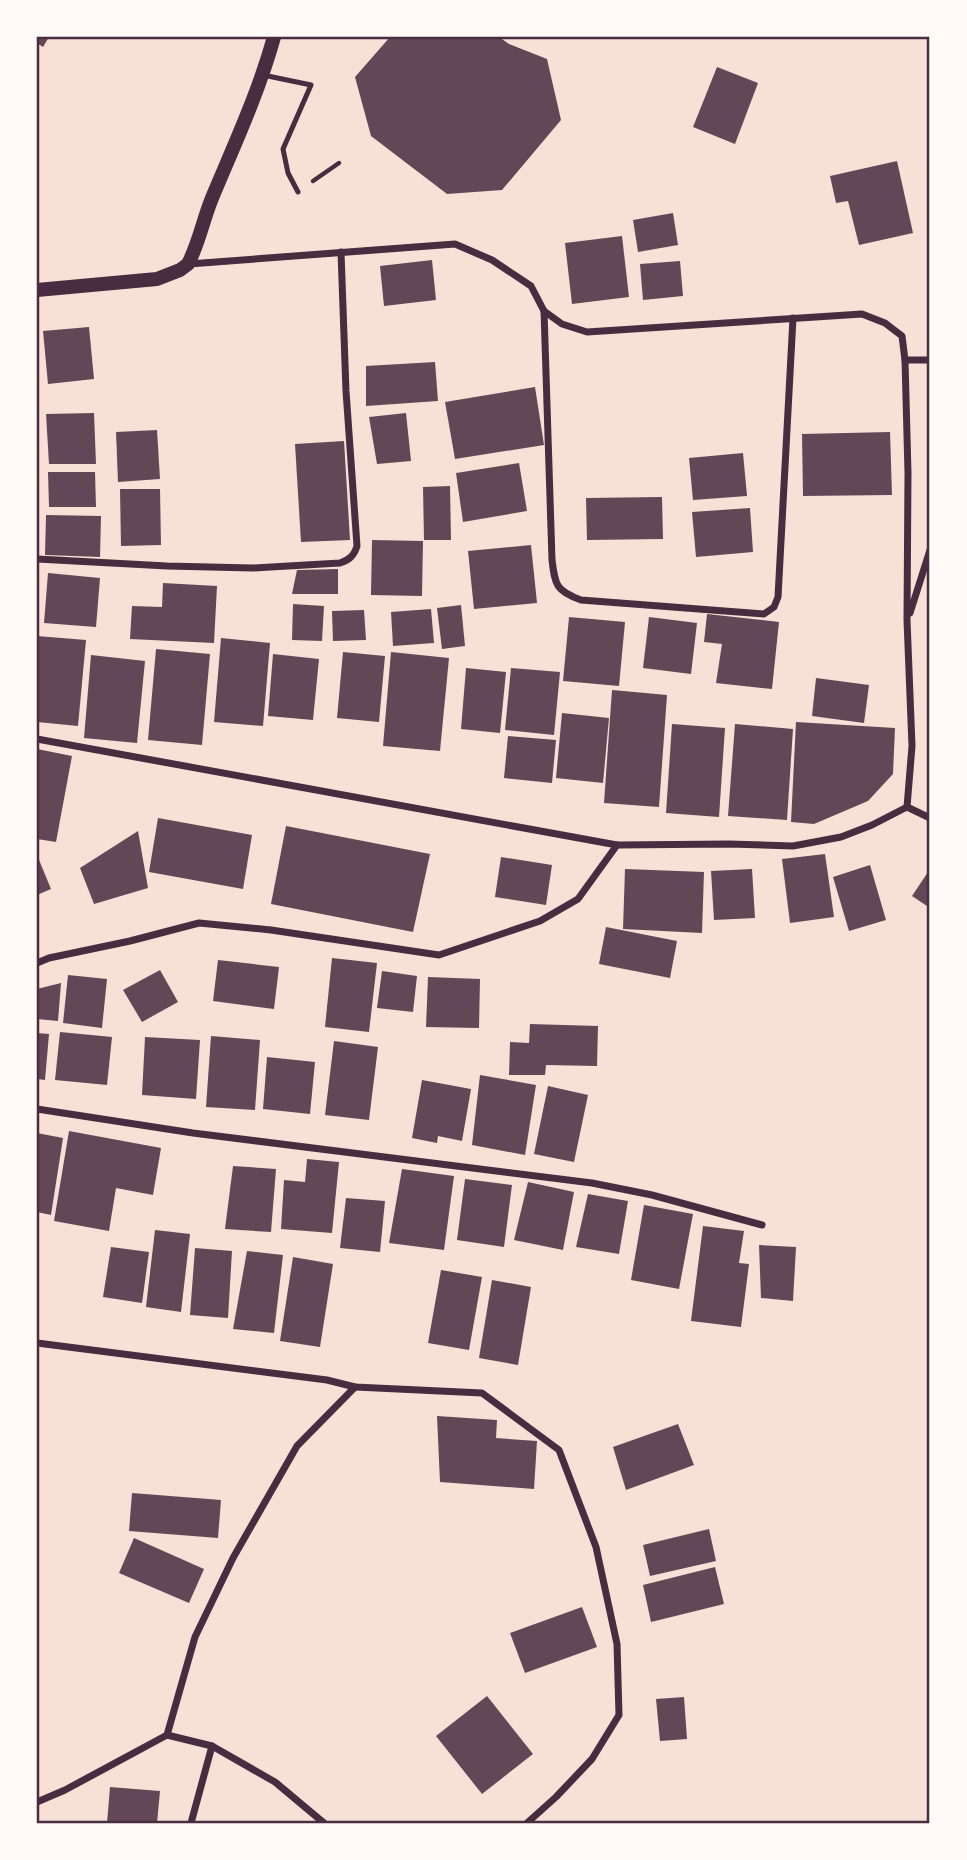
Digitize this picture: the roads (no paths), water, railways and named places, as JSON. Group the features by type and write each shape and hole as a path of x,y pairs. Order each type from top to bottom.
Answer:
{"main road":[{"path":"37,290 157,279 188,264 240,136 274,37"}],"street":[{"path":"188,264 455,244 492,260 531,286 544,311 552,560 555,581 565,594 581,600 764,614 774,607 778,597 793,318"},
{"path":"37,559 252,568 340,564 354,555 357,546 346,391 341,252"},
{"path":"544,311 562,324 587,332 862,313 885,323 902,336 908,473 908,620 912,747 907,807"},
{"path":"905,360 930,360"},
{"path":"908,620 930,550"},
{"path":"37,739 617,845 793,846 841,837 907,807"},
{"path":"907,807 930,818"},
{"path":"37,963 199,923 271,930 439,956 540,922 578,899 617,845"},
{"path":"37,1109 193,1133 592,1183 652,1195 762,1225"},
{"path":"37,1344 327,1380 355,1387 482,1393 559,1450 596,1547 617,1644 619,1715 592,1759 527,1823"},
{"path":"167,1735 195,1637 233,1558 297,1446 355,1387"},
{"path":"37,1802 65,1790 167,1735 212,1745 275,1782 324,1823"},
{"path":"191,1823 212,1745"}],"lane":[{"path":"263,75 312,86 283,149 288,173 298,192"}]}
